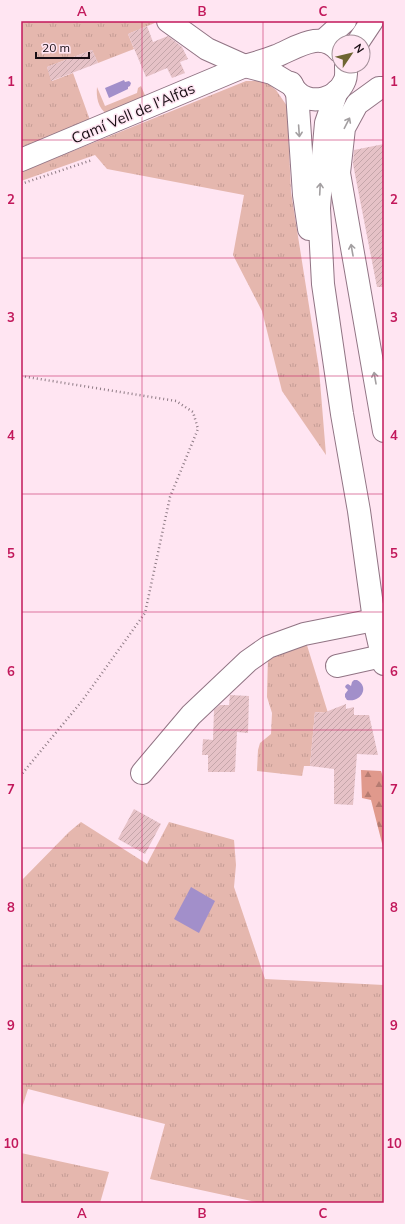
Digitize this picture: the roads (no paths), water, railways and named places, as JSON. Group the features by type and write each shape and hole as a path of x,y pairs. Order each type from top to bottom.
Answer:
{"street":[{"path":"168,21 207,49 246,66 272,73 306,98 317,100 327,98 337,91 345,81 346,74"},
{"path":"341,34 345,21"},
{"path":"363,34 372,21"},
{"path":"323,284 312,249 304,195 294,88 289,80 287,65 293,52 301,45 313,40 331,47"},
{"name":"Camí Vell de l'Alfàs","path":"21,160 246,66 301,45"},
{"path":"384,88 379,88 357,104 347,122 344,128 339,173 384,431"},
{"path":"337,91 326,123 319,208 323,284 342,414 379,617 383,660 337,666"},
{"path":"142,773 191,715 248,661 268,647 304,634 379,617"}]}
